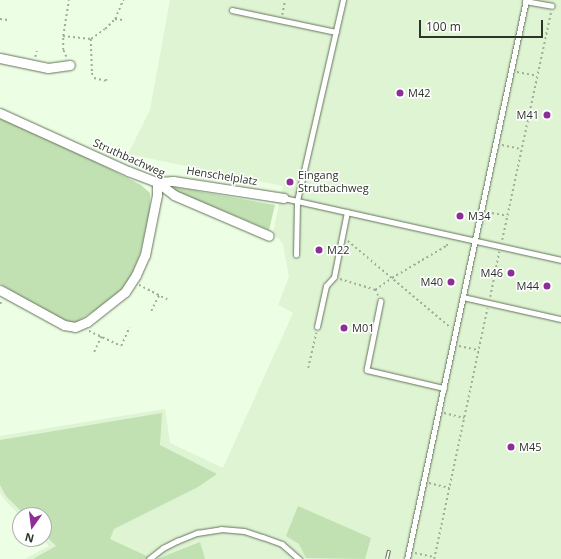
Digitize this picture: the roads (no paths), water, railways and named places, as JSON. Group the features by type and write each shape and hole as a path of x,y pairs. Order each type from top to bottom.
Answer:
{"street":[{"path":"0,58 48,68 70,65"},
{"name":"Struthbachweg","path":"0,113 128,171 157,182 174,195 269,236"},
{"name":"Henschelplatz","path":"157,182 174,181 284,198"},
{"path":"0,290 64,325 74,327 87,322 125,292 132,282 145,255 157,195 157,182"}],"lane":[{"path":"296,255 297,201 343,0"},
{"path":"407,559 526,0 552,6"},
{"path":"232,10 336,32"},
{"path":"284,198 475,242 561,260"},
{"path":"317,327 326,286 334,277 347,212"},
{"path":"463,297 561,319"},
{"path":"381,301 367,370 444,388"},
{"path":"149,559 163,548 177,541 197,533 220,529 244,531 282,544 300,559"}],"railway":[{"path":"387,559 389,550"}],"place":[{"name":"M42","path":"400,93"},
{"name":"M41","path":"547,115"},
{"name":"Eingang Strutbachweg","path":"290,182"},
{"name":"M34","path":"460,216"},
{"name":"M22","path":"319,250"},
{"name":"M46","path":"511,273"},
{"name":"M40","path":"451,282"},
{"name":"M44","path":"547,286"},
{"name":"M01","path":"344,328"},
{"name":"M45","path":"511,447"}]}
